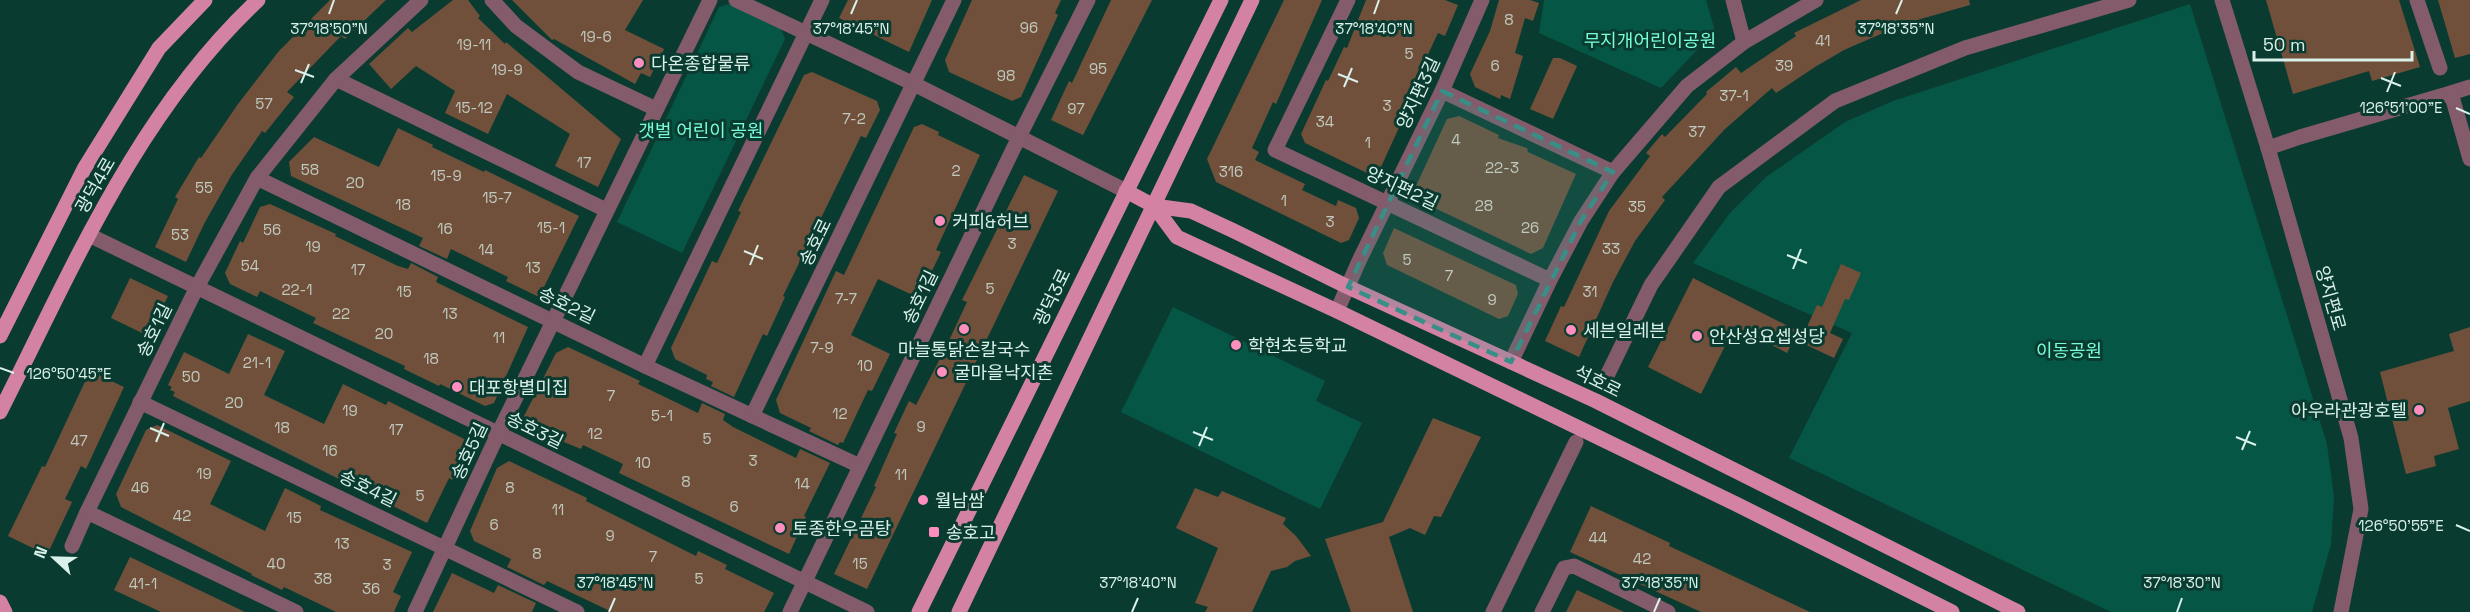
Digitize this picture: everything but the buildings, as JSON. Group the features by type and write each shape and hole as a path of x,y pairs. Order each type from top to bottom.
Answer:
{"main road":[{"name":"광덕4로","path":"0,336 84,168 159,48 205,0"},
{"name":"광덕4로","path":"0,412 112,191 168,102 236,21 258,0"},
{"name":"광덕3로","path":"919,612 1221,0"},
{"path":"960,612 1252,0"},
{"name":"석호로","path":"1126,191 1154,206 1191,211 1511,362 2018,612"},
{"name":"석호로","path":"1154,206 1177,237 1337,311 1736,504 1952,612"},
{"path":"0,602 5,612"}],"street":[{"name":"송호1길","path":"72,546 196,289 257,178 336,80 421,0"},
{"path":"492,0 516,26 578,72 656,109"},
{"name":"송호5길","path":"415,612 498,434 710,0"},
{"path":"736,0 914,84 1126,191"},
{"path":"645,366 822,0"},
{"name":"송호로","path":"752,416 954,0"},
{"name":"송호1길","path":"790,612 1019,137 1088,0"},
{"name":"양지편2길","path":"1348,0 1275,150 1550,280"},
{"name":"양지편3길","path":"1337,311 1387,202 1442,91 1482,0"},
{"path":"1733,0 1744,42"},
{"path":"1511,362 1581,221 1613,172 1687,86 1744,42 1816,0"},
{"path":"1603,384 1651,285 1719,187 1835,101 1965,48 2128,0"},
{"name":"양지편로","path":"2222,0 2268,148 2351,438 2361,509 2341,612"},
{"path":"2417,0 2440,68"},
{"path":"336,80 606,210"},
{"path":"2268,148 2300,136 2470,87"},
{"path":"1442,91 1613,172"},
{"path":"2451,93 2470,159"},
{"name":"송호2길","path":"257,178 645,366 860,466"},
{"name":"송호3길","path":"89,235 196,289 867,612"},
{"name":"송호4길","path":"140,402 577,612"},
{"path":"1493,612 1576,442"},
{"path":"87,513 296,612"},
{"path":"1542,612 1564,568 1574,566 1668,612"}],"highlighted area":[{"path":"1442,91 1613,172 1581,221 1511,362 1348,287"}],"green space":[{"name":"무지개어린이공원","path":"1544,0 1706,0 1715,31 1661,88 1539,33"},
{"name":"갯벌 어린이 공원","path":"729,4 781,29 785,39 682,253 617,222 719,7"},
{"name":"이동공원","path":"2190,4 2327,444 2334,497 2331,544 2312,612 2111,612 1789,458 1852,333 1693,263 1730,213 1766,177 1845,122 1893,101"},
{"path":"1173,307 1325,381 1316,401 1362,423 1320,509 1121,412"}],"place":[{"name":"다온종합물류","path":"639,63"},
{"name":"커피&허브","path":"940,221"},
{"name":"마늘통닭손칼국수","path":"964,329"},
{"name":"세븐일레븐","path":"1571,330"},
{"name":"안산성요셉성당","path":"1697,336"},
{"name":"학현초등학교","path":"1236,345"},
{"name":"굴마을낙지촌","path":"942,372"},
{"name":"대포항별미집","path":"457,387"},
{"name":"아우라관광호텔","path":"2419,410"},
{"name":"월남쌈","path":"923,500"},
{"name":"토종한우곰탕","path":"780,528"},
{"name":"송호고","path":"934,532"}]}
